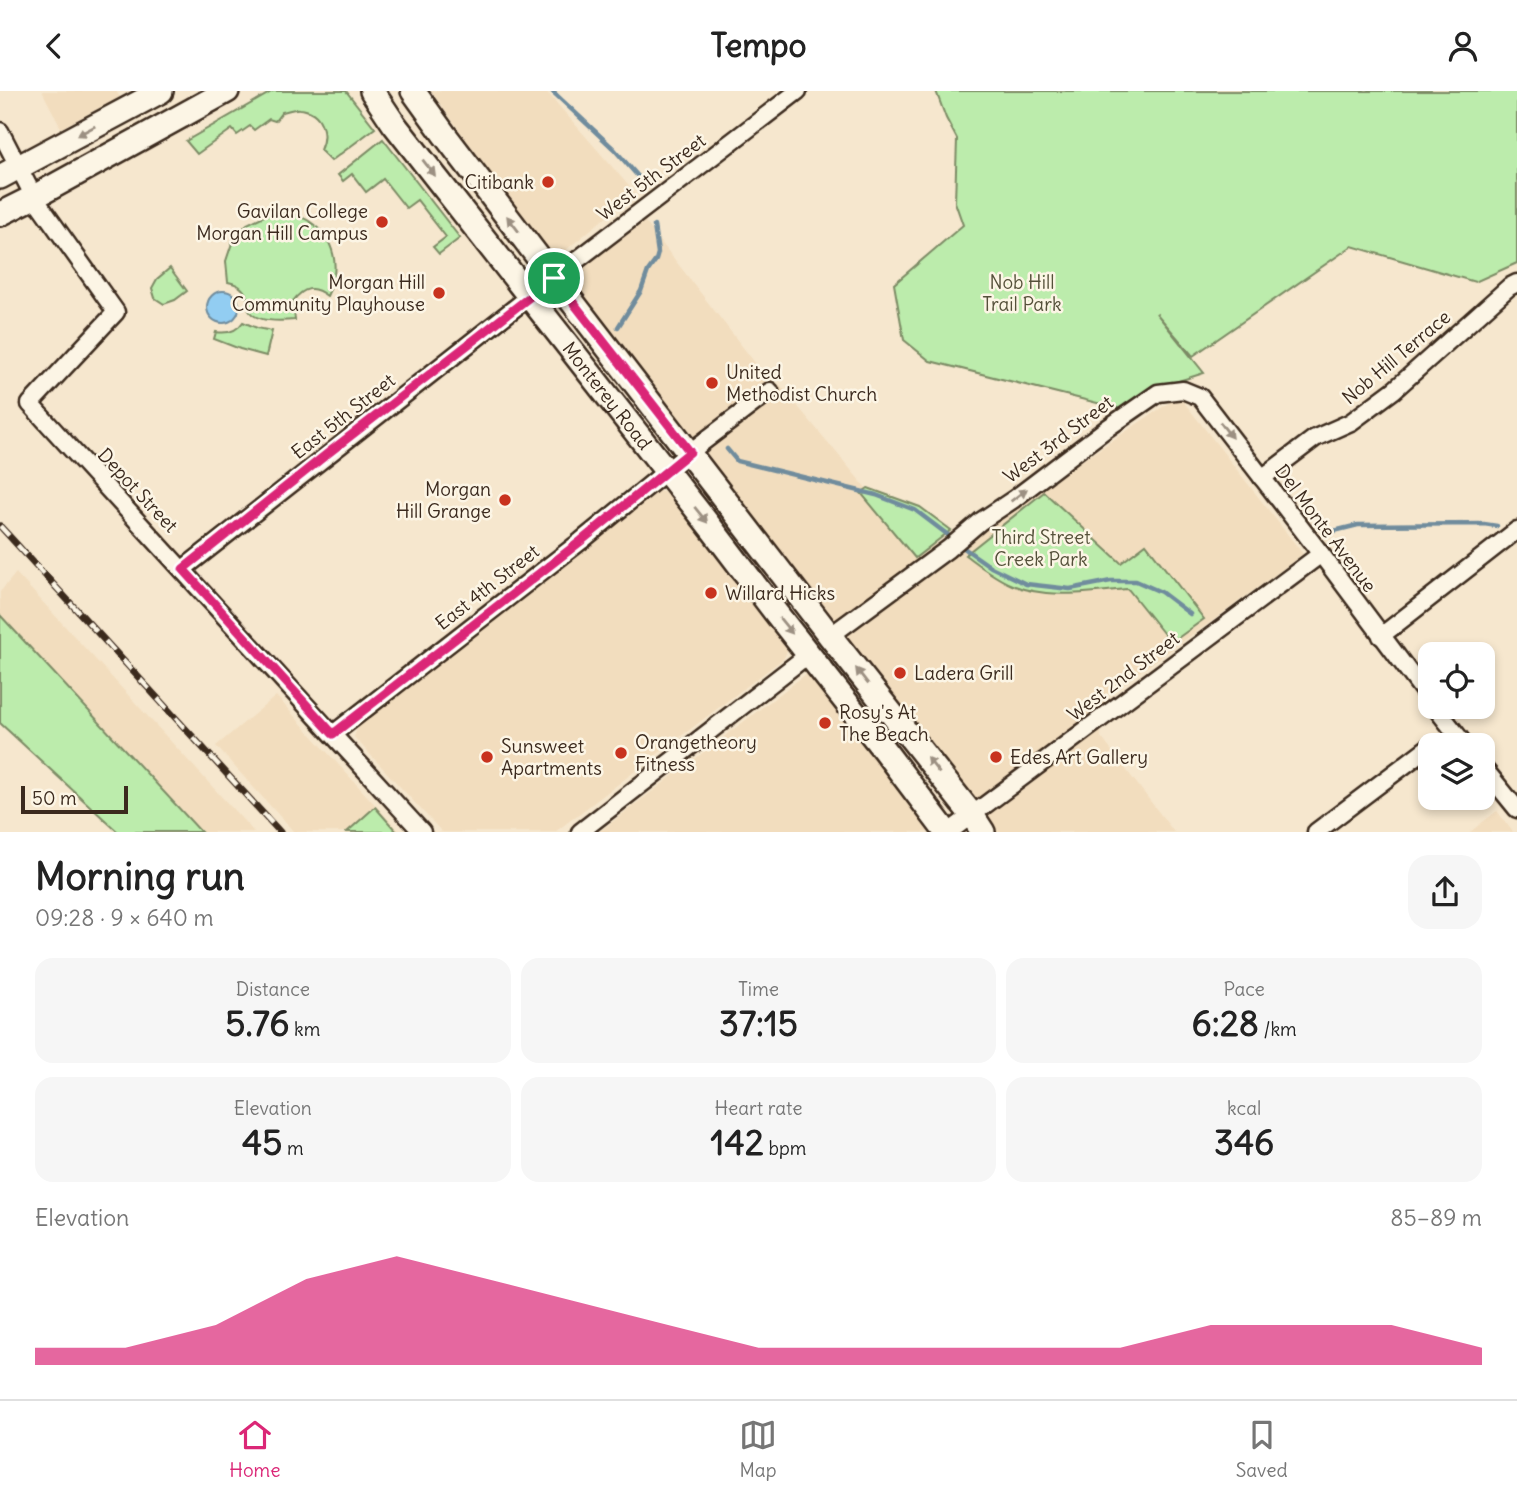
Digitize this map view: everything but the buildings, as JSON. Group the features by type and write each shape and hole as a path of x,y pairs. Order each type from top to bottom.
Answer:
{"main road":[{"path":"10,172 161,91"},
{"path":"0,214 227,91"},
{"name":"Monterey Road","path":"372,91 394,124 948,832"},
{"name":"Monterey Road","path":"413,91 554,278 978,824"}],"street":[{"name":"West 5th Street","path":"530,296 798,91"},
{"path":"0,131 10,172 34,197"},
{"name":"Depot Street","path":"34,197 116,312 30,404 422,832"},
{"name":"Nob Hill Terrace","path":"1262,478 1315,438 1351,422 1383,398 1509,287 1517,283"},
{"name":"East 5th Street","path":"183,569 530,296"},
{"name":"Del Monte Avenue","path":"1183,390 1200,397 1418,684"},
{"name":"West 3rd Street","path":"830,636 1106,429 1158,393 1183,390"},
{"name":"East 4th Street","path":"333,734 770,391"},
{"path":"1381,636 1517,530"},
{"name":"West 2nd Street","path":"948,832 978,824 1321,554"},
{"path":"580,832 809,654"},
{"path":"1444,719 1455,733"},
{"path":"1447,733 1452,729"},
{"path":"1317,832 1418,755"},
{"path":"1495,782 1517,809"}],"shaded area":[{"path":"42,91 116,91 120,97 61,128"},
{"path":"431,91 546,91 635,193 560,255 548,253"},
{"path":"643,219 770,382 780,385 917,549 972,534 1179,396 1303,554 1104,696 1101,737 1174,832 994,832 577,286 580,270"},
{"path":"658,491 675,495 788,648 784,658 555,832 442,832 354,737 358,725"},
{"path":"16,573 254,832 202,832 0,615 0,592"},
{"path":"810,671 932,832 599,832"},
{"path":"276,696 400,832 294,832 216,746"},
{"path":"1497,811 1513,832 1470,832"}],"green space":[{"path":"273,91 346,91 375,128 331,161 320,150 323,130 318,118 300,109 282,112 275,121 269,119 254,130 250,126 237,135 232,129 197,154 186,141"},
{"name":"Nob Hill Trail Park","path":"936,91 1517,91 1517,263 1475,282 1352,246 1193,356 1156,313 1204,373 1166,385 1125,410 930,361 904,340 894,284 963,225 955,202 957,139"},
{"path":"383,139 460,238 439,254 433,247 446,237 417,200 406,208 383,179 366,192 352,174 343,181 338,175"},
{"path":"288,213 309,221 325,237 333,255 334,275 327,296 309,289 297,296 293,301 295,320 265,320 250,312 246,293 228,282 226,261 233,240 247,224 266,215"},
{"path":"170,268 187,291 164,304 155,298 152,288 157,279"},
{"path":"243,322 272,331 266,356 214,339 216,332 232,331"},
{"name":"Third Street Creek Park","path":"868,488 920,507 951,530 915,558 861,493"},
{"name":"Third Street Creek Park","path":"1044,492 1121,563 1146,544 1204,619 1171,643 1128,589 1069,594 1026,590 1000,579 965,555"},
{"path":"0,615 201,832 118,832 0,723"},
{"path":"375,807 397,832 347,832"}],"water":[{"path":"223,291 234,296 239,307 234,318 223,323 212,318 207,307 212,296"}],"waterway":[{"path":"552,91 614,149 643,182"},
{"path":"618,327 641,291 648,271 656,260 658,253 654,226"},
{"path":"727,449 737,461 876,495 915,510 952,538"},
{"path":"1326,533 1358,525 1497,526"},
{"path":"961,546 991,567 1026,584 1070,589 1111,581 1136,581 1161,592 1190,614"}],"railway":[{"path":"0,526 280,832"}],"place":[{"name":"Citibank","path":"548,182"},
{"name":"Gavilan College Morgan Hill Campus","path":"382,222"},
{"name":"Morgan Hill Community Playhouse","path":"439,293"},
{"name":"United Methodist Church","path":"712,383"},
{"name":"Morgan Hill Grange","path":"505,500"},
{"name":"Willard Hicks","path":"711,593"},
{"name":"Ladera Grill","path":"900,673"},
{"name":"Rosy's At The Beach","path":"825,723"},
{"name":"Orangetheory Fitness","path":"621,753"},
{"name":"Sunsweet Apartments","path":"487,757"},
{"name":"Edes Art Gallery","path":"996,757"}],"route":[{"path":"554,278 690,452 581,541 333,734 183,569 554,278"}]}
